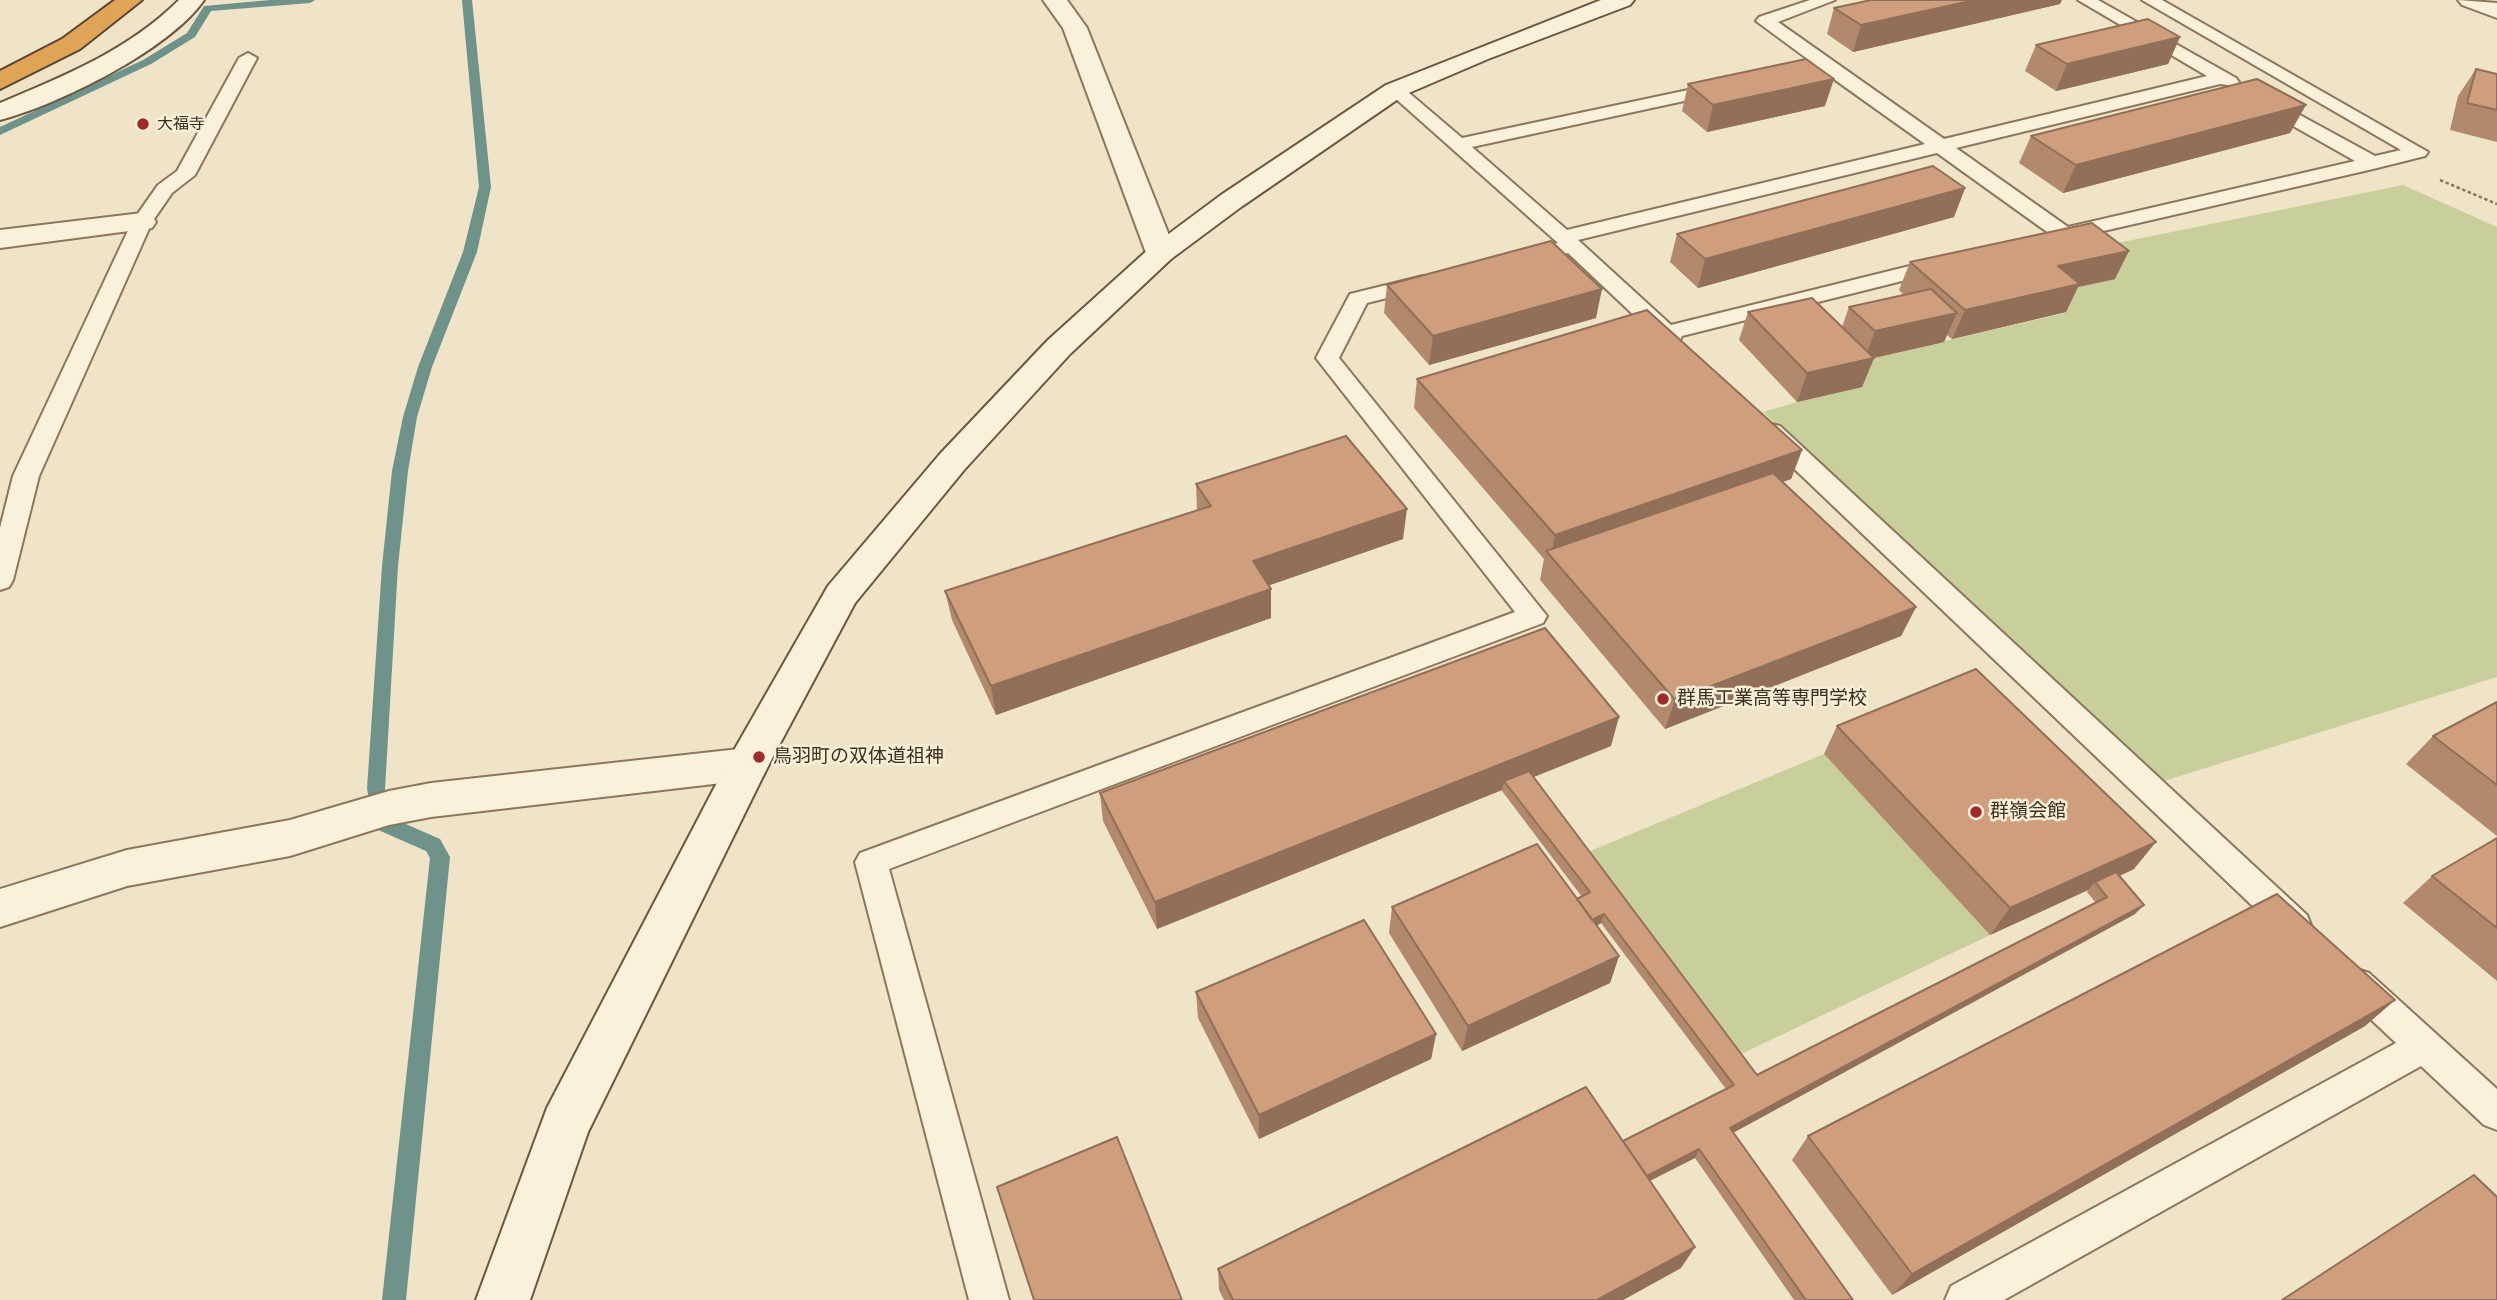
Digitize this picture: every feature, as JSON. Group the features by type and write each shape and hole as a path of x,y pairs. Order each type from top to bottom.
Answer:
{"highway":[{"path":"0,81 71,44 130,0"},
{"path":"0,56 43,32"}],"street":[{"path":"0,113 122,55 172,20 192,0"},
{"path":"1055,0 1075,28 1161,253"},
{"path":"503,1300 565,1125 748,764 841,595 952,462 1059,347 1161,253 1231,201 1395,90 1479,54 1622,0"},
{"path":"2470,0 2497,11"},
{"path":"0,239 142,222"},
{"path":"0,908 127,868 290,838 389,808 431,800 748,764"}],"lane":[{"path":"1827,0 1765,21 2063,234"},
{"path":"2086,0 2373,163"},
{"path":"2037,240 2418,152 2150,0"},
{"path":"0,580 26,476 142,222 165,189 185,175 248,58"},
{"path":"1457,145 1826,66"},
{"path":"1492,265 1568,241 1936,145 2223,78"},
{"path":"1395,90 1568,241 1686,352"},
{"path":"1666,333 1958,260"},
{"path":"989,1300 871,862 1533,616 1327,358 1358,299 1452,275"},
{"path":"1757,419 2312,942"},
{"path":"2343,970 2497,1113"},
{"path":"1965,1300 2424,1046"}],"green space":[{"path":"2403,185 2497,227 2497,677 2164,781 1763,412 1797,402 1864,360 2065,313 2078,251"},
{"path":"1824,754 1990,935 1733,1058 1583,854"}],"building":[{"path":"1871,0 1975,0 1861,25 1834,8"},
{"path":"2148,19 2180,37 2067,64 2036,45"},
{"path":"1806,59 1834,79 1713,105 1688,84"},
{"path":"2476,69 2497,74 2497,110 2467,103"},
{"path":"2257,79 2306,105 2076,165 2031,136"},
{"path":"1933,166 1965,188 1705,259 1677,234"},
{"path":"2092,223 2129,251 2058,266 2080,284 1965,310 1910,262"},
{"path":"1551,241 1602,289 1433,336 1387,285"},
{"path":"1931,289 1957,313 1875,331 1849,307"},
{"path":"1812,298 1874,358 1807,373 1748,312"},
{"path":"1647,310 1802,450 1555,535 1417,379"},
{"path":"1346,436 1407,509 1253,561 1271,589 991,686 945,591 1211,506 1196,484"},
{"path":"1773,473 1916,607 1675,700 1546,551"},
{"path":"1545,628 1619,717 1155,902 1100,793"},
{"name":"群嶺会館","path":"1976,669 2156,842 2010,908 1837,726"},
{"path":"2497,702 2497,785 2433,736"},
{"path":"1529,771 1757,1075 2107,897 2095,882 2116,872 2144,905 1730,1128 1853,1300 1806,1300 1699,1149 1647,1176 1623,1141 1734,1085 1604,914 1592,920 1577,899 1590,892 1504,781"},
{"path":"2497,838 2497,928 2432,876"},
{"path":"1537,844 1619,956 1468,1026 1392,907"},
{"path":"2277,894 2395,1000 1912,1274 1808,1136"},
{"path":"1364,920 1436,1034 1259,1115 1196,992"},
{"path":"1586,1087 1695,1247 1597,1300 1233,1300 1218,1269"},
{"path":"1117,1137 1182,1300 1034,1300 997,1187"},
{"path":"2474,1175 2497,1197 2497,1300 2282,1300"}],"waterway":[{"path":"0,131 147,62 191,35 208,8 310,0"},
{"path":"394,1300 440,857 433,845 383,823 376,789 390,566 400,471 410,417 425,367 470,252 485,187 467,0"}],"place":[{"name":"大福寺","path":"143,124"},
{"name":"群馬工業高等専門学校","path":"1663,699"},
{"name":"鳥羽町の双体道祖神","path":"759,757"},
{"name":"群嶺会館","path":"1976,812"}]}
